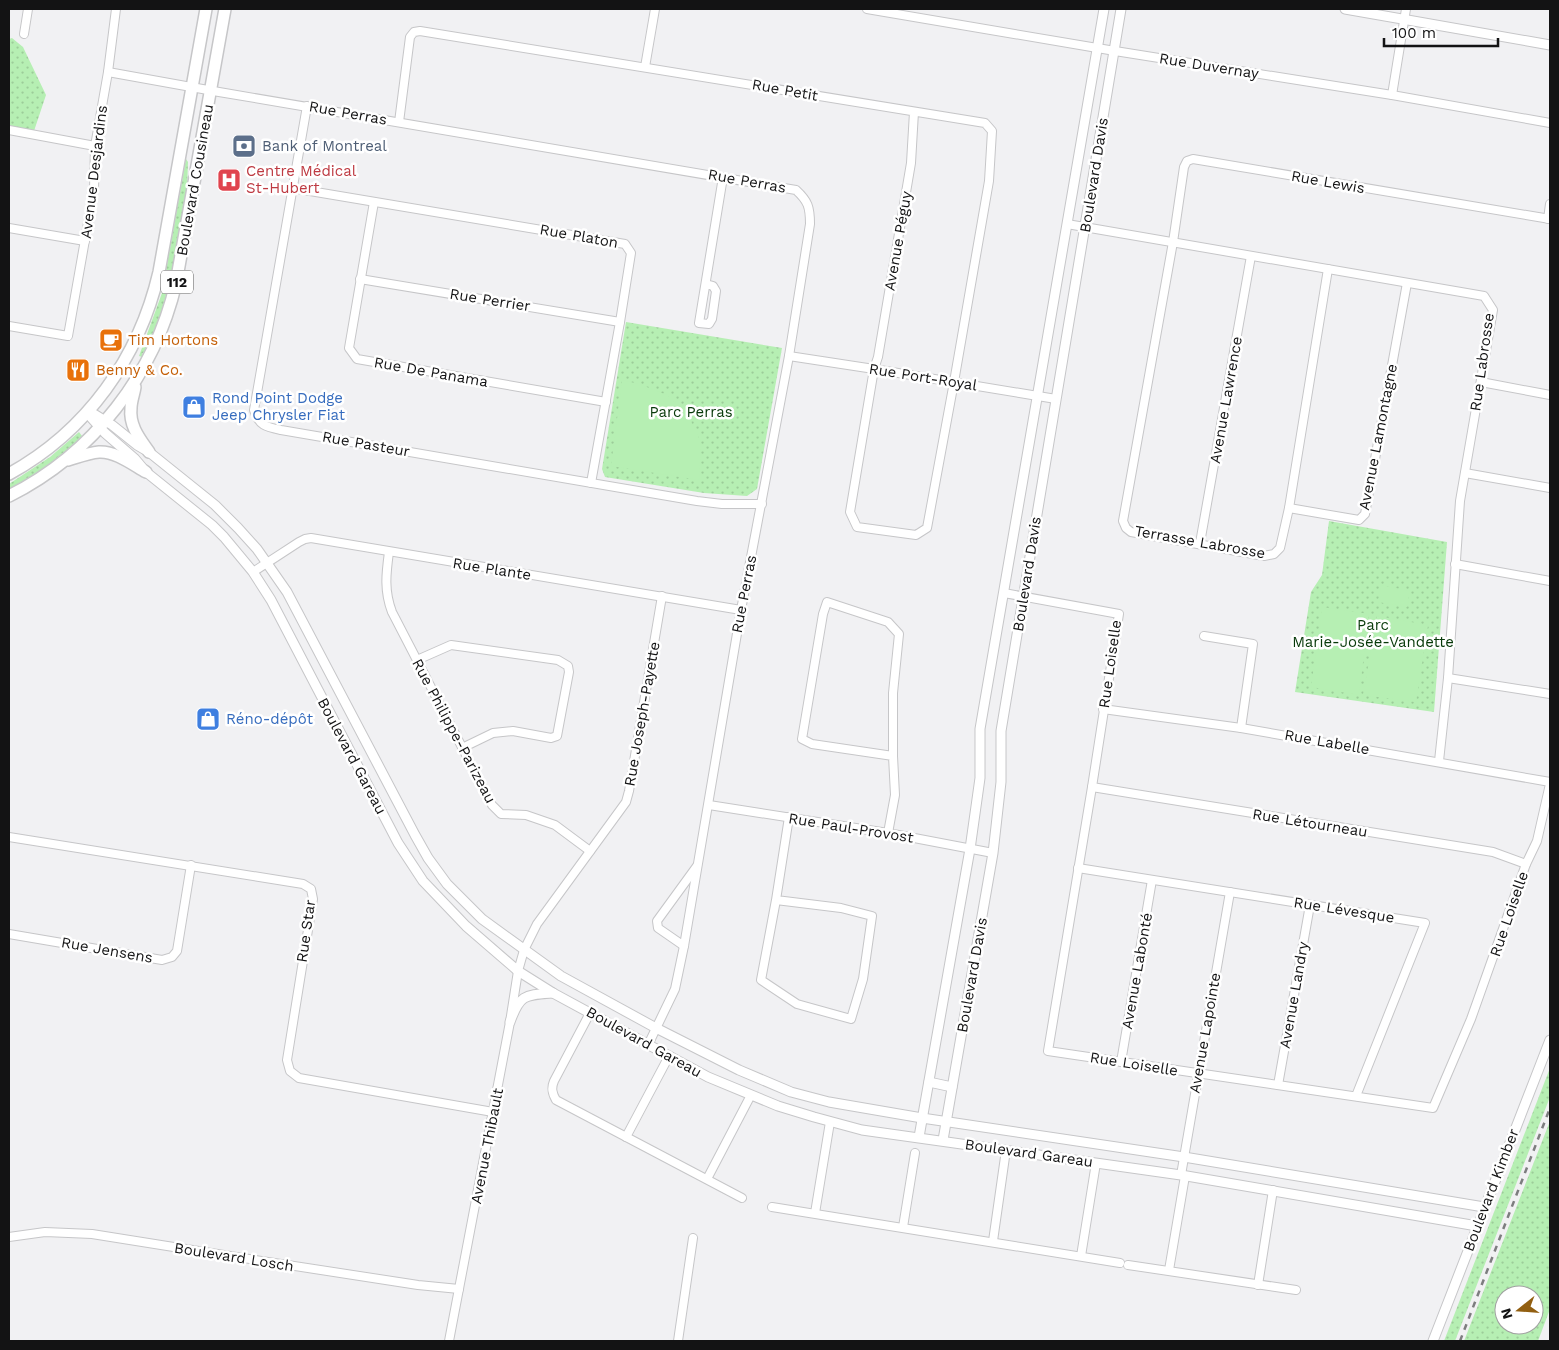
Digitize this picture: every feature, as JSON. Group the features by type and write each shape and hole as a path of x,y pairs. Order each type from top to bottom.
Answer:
{"main road":[{"name":"Boulevard Cousineau","path":"9,474 57,441 88,412 110,384 129,354 141,329 151,302 160,265 206,9"},
{"name":"Boulevard Cousineau","path":"9,496 64,462 103,424 125,397 160,334 174,292 225,9"},
{"path":"137,378 131,408 132,420 136,433 149,452"},
{"path":"64,462 101,452 118,457 146,472"}],"street":[{"path":"24,34 28,9"},
{"name":"Avenue Desjardins","path":"9,326 68,336 94,189 95,146 108,72 116,9"},
{"path":"645,67 655,9"},
{"name":"Rue Duvernay","path":"867,9 1115,52 1392,95 1550,123"},
{"name":"Boulevard Davis","path":"919,1137 970,849 980,778 980,729 1104,9"},
{"name":"Boulevard Davis","path":"943,1140 993,853 1002,782 1001,731 1121,9"},
{"path":"1345,9 1550,45"},
{"path":"1392,95 1406,9"},
{"name":"Rue Petit","path":"399,122 410,37 414,32 420,31 986,124 992,131 989,181 954,382"},
{"name":"Rue Perras","path":"108,72 796,190 805,198 810,209 810,224 789,356 741,610 684,946 676,989 648,1045"},
{"name":"Rue Pasteur","path":"307,106 254,410 257,419 262,424 291,432 697,501 722,504 762,504"},
{"name":"Avenue Péguy","path":"914,112 911,163 850,512 857,527 916,536 927,528 954,382"},
{"path":"9,130 95,146"},
{"name":"Rue Lewis","path":"1173,242 1184,167 1187,162 1193,159 1549,219"},
{"path":"706,284 713,286 716,291 712,318 709,324 704,325 700,323 706,284 723,177"},
{"name":"Rue Platon","path":"292,188 625,244 630,253 620,322 591,483"},
{"name":"Rue De Panama","path":"374,202 349,348 357,359 606,402"},
{"path":"1549,219 1550,204"},
{"name":"Rue Labrosse","path":"1067,224 1484,296 1493,310 1460,501 1448,678 1439,761"},
{"path":"9,228 86,241"},
{"name":"Terrasse Labrosse","path":"1173,242 1124,521 1126,528 1131,532 1264,556 1274,554 1280,548 1289,508 1328,269"},
{"name":"Avenue Lawrence","path":"1200,544 1251,256"},
{"name":"Rue Perrier","path":"360,279 620,322"},
{"name":"Avenue Lamontagne","path":"1289,508 1360,520 1365,514 1407,283"},
{"name":"Rue Port-Royal","path":"789,356 1056,399"},
{"path":"1481,382 1550,395"},
{"name":"Boulevard Gareau","path":"88,412 103,424 149,452 202,494 226,515 251,542 282,584 428,858 447,884 482,919 561,976 656,1028 739,1070 791,1092 829,1102 946,1122 1184,1157 1484,1207"},
{"name":"Boulevard Gareau","path":"103,424 146,472 212,525 253,572 271,600 398,843 423,881 466,926 518,972 553,993 708,1077 778,1106 830,1122 862,1130 943,1140 1273,1190 1477,1226"},
{"path":"1465,473 1550,488"},
{"name":"Rue Plante","path":"253,572 299,542 311,538 741,610"},
{"name":"Rue Philippe-Parizeau","path":"389,552 386,580 387,599 392,612 492,805 501,814 526,816 555,825 590,852"},
{"path":"1455,564 1550,581"},
{"name":"Rue Loiselle","path":"1004,593 1119,614 1048,1051 1432,1108 1471,1019 1526,864 1537,841 1550,783"},
{"name":"Rue Joseph-Payette","path":"524,950 538,924 626,802 662,596"},
{"path":"888,833 895,795 893,693 899,634 888,622 827,602 823,614 802,739 812,744 893,756"},
{"path":"1204,636 1253,644 1241,728"},
{"path":"417,660 451,645 558,660 568,666 569,672 557,736 551,738 513,731 492,733 462,748"},
{"path":"1448,678 1550,694"},
{"name":"Rue Labelle","path":"1103,709 1241,728 1439,761 1550,783"},
{"name":"Rue Létourneau","path":"1092,787 1493,852 1526,864"},
{"name":"Rue Paul-Provost","path":"709,805 888,833 993,853"},
{"path":"776,900 841,908 872,916 863,979 851,1019 797,1004 761,980 776,900 788,817"},
{"name":"Rue Star","path":"9,837 303,884 311,889 313,899 287,1060 290,1071 299,1078 493,1112"},
{"name":"Rue Perras","path":"684,946 658,928 656,921 698,864"},
{"name":"Rue Jensens","path":"9,934 162,960 172,957 177,951 191,866"},
{"name":"Rue Lévesque","path":"1078,868 1425,923 1356,1096"},
{"name":"Avenue Labonté","path":"1121,1062 1152,880"},
{"name":"Avenue Lapointe","path":"1169,1270 1183,1176 1184,1157 1230,892"},
{"name":"Avenue Landry","path":"1278,1085 1310,905"},
{"name":"Avenue Thibault","path":"449,1341 518,972 524,950"},
{"path":"510,1022 516,1005 521,1000 533,994 553,993"},
{"path":"590,1013 552,1086 556,1100 742,1198"},
{"name":"Boulevard Kimber","path":"1433,1341 1550,1040"},
{"path":"626,1137 670,1056"},
{"path":"929,1082 952,1087"},
{"path":"707,1179 751,1095"},
{"path":"815,1213 830,1122"},
{"path":"993,1241 1006,1150"},
{"path":"903,1227 915,1153"},
{"path":"1081,1256 1096,1163"},
{"path":"1258,1285 1273,1190"},
{"path":"772,1207 1296,1290"},
{"name":"Boulevard Losch","path":"9,1238 45,1232 92,1234 459,1290"},
{"path":"678,1341 693,1238"}],"green space":[{"path":"12,38 23,47 46,95 33,134 9,130 9,39"},
{"path":"186,159 188,162 187,189 169,286 159,320 142,357 139,356 162,293"},
{"name":"Parc Perras","path":"626,322 782,348 757,489 747,496 704,493 605,477 602,469"},
{"path":"622,380 639,384 667,395 687,413 701,442 699,480 611,466"},
{"path":"79,432 82,436 57,458 29,478 9,489 9,484 50,457"},
{"name":"Parc Marie-Josée-Vandette","path":"1329,521 1447,542 1434,712 1295,692 1311,592 1322,575"},
{"path":"1381,585 1410,591 1407,607 1378,602"},
{"path":"1322,607 1369,614 1359,695 1311,687"},
{"path":"1377,616 1428,625 1416,702 1363,695"},
{"path":"1550,1068 1550,1097 1455,1341 1444,1341"},
{"path":"1550,1121 1550,1309 1544,1325 1544,1285 1494,1285 1494,1335 1540,1335 1538,1341 1464,1341"}],"railway":[{"path":"1460,1341 1550,1108"}],"place":[{"name":"Bank of Montreal","path":"244,146"},
{"name":"Centre Médical St-Hubert","path":"229,180"},
{"name":"Tim Hortons","path":"111,340"},
{"name":"Benny & Co.","path":"78,370"},
{"name":"Rond Point Dodge Jeep Chrysler Fiat","path":"194,407"},
{"name":"Réno-dépôt","path":"208,719"}]}
